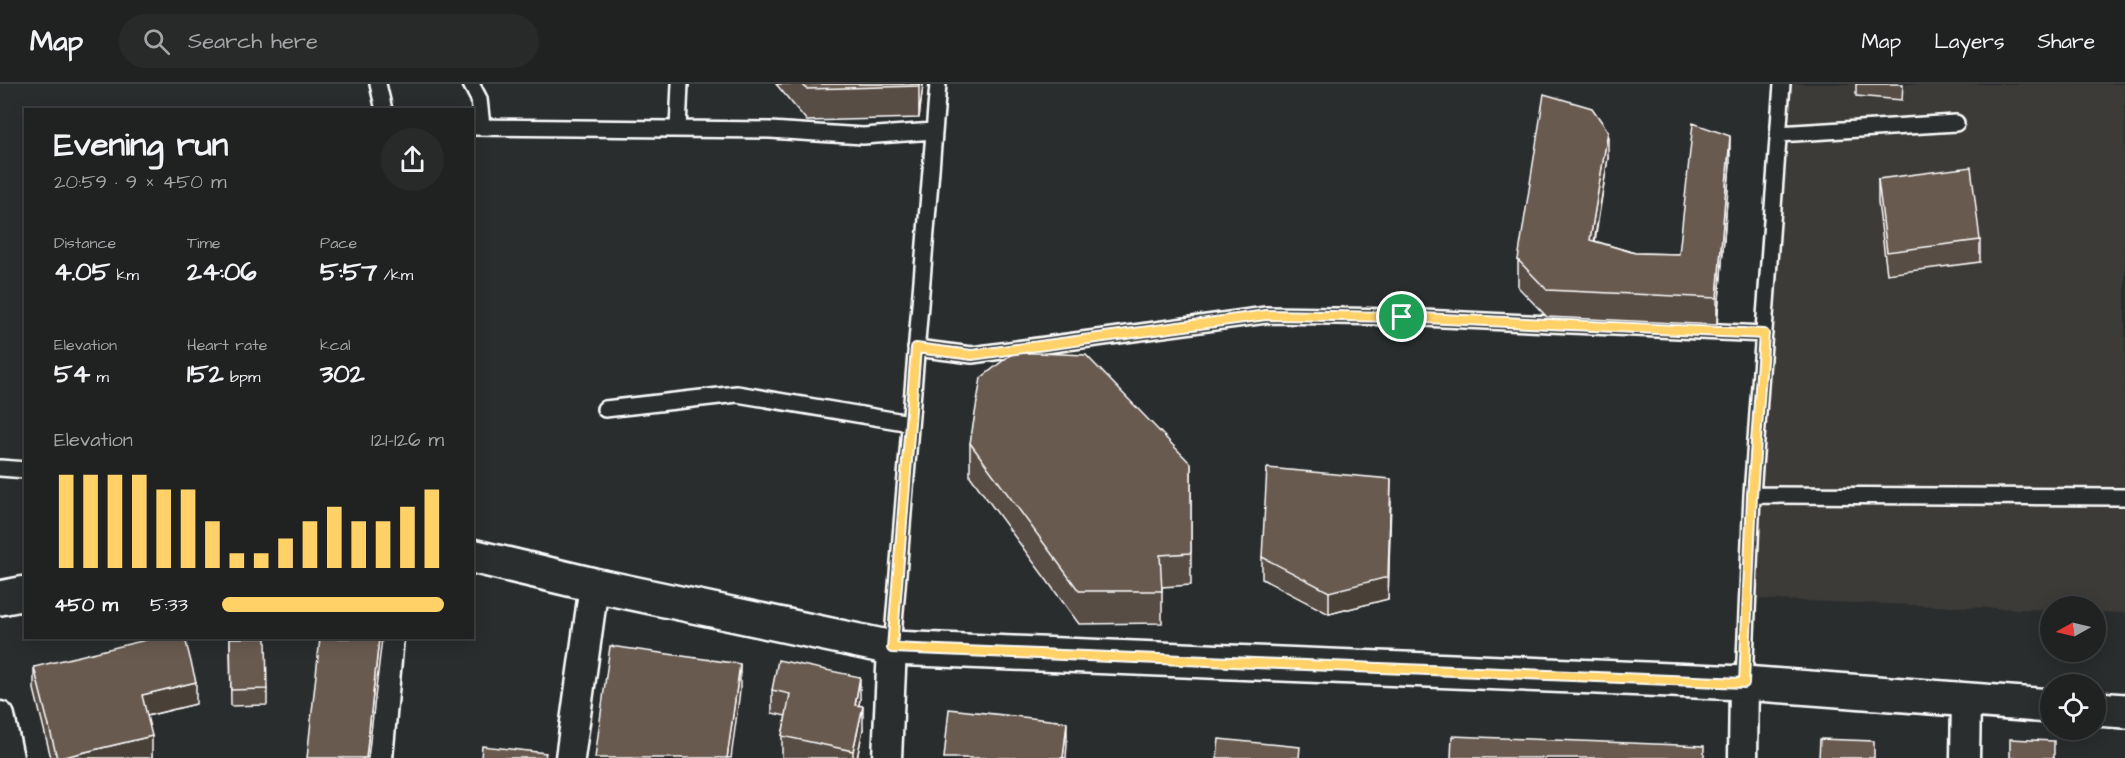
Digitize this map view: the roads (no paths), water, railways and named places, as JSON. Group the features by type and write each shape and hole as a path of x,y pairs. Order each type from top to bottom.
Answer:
{"street":[{"path":"474,556 594,585 892,648 1744,683 2040,704"},
{"path":"570,758 594,585"},
{"path":"0,598 24,593"},
{"path":"378,758 389,639"},
{"path":"887,758 892,648"},
{"path":"1743,758 1744,683"},
{"path":"1965,758 1966,700"},
{"path":"2106,710 2125,711"},
{"path":"0,716 9,758"}],"lane":[{"path":"378,84 384,108"},
{"path":"471,84 479,99 477,126 770,130 863,136 934,131"},
{"path":"678,129 680,84"},
{"path":"892,648 938,84"},
{"path":"1744,683 1752,495 1782,84"},
{"path":"1778,134 1956,123"},
{"path":"916,348 972,355 1266,315 1402,317 1764,334"},
{"path":"605,409 737,394 910,423"},
{"path":"0,468 24,470"},
{"path":"1752,495 2125,496"}]}
